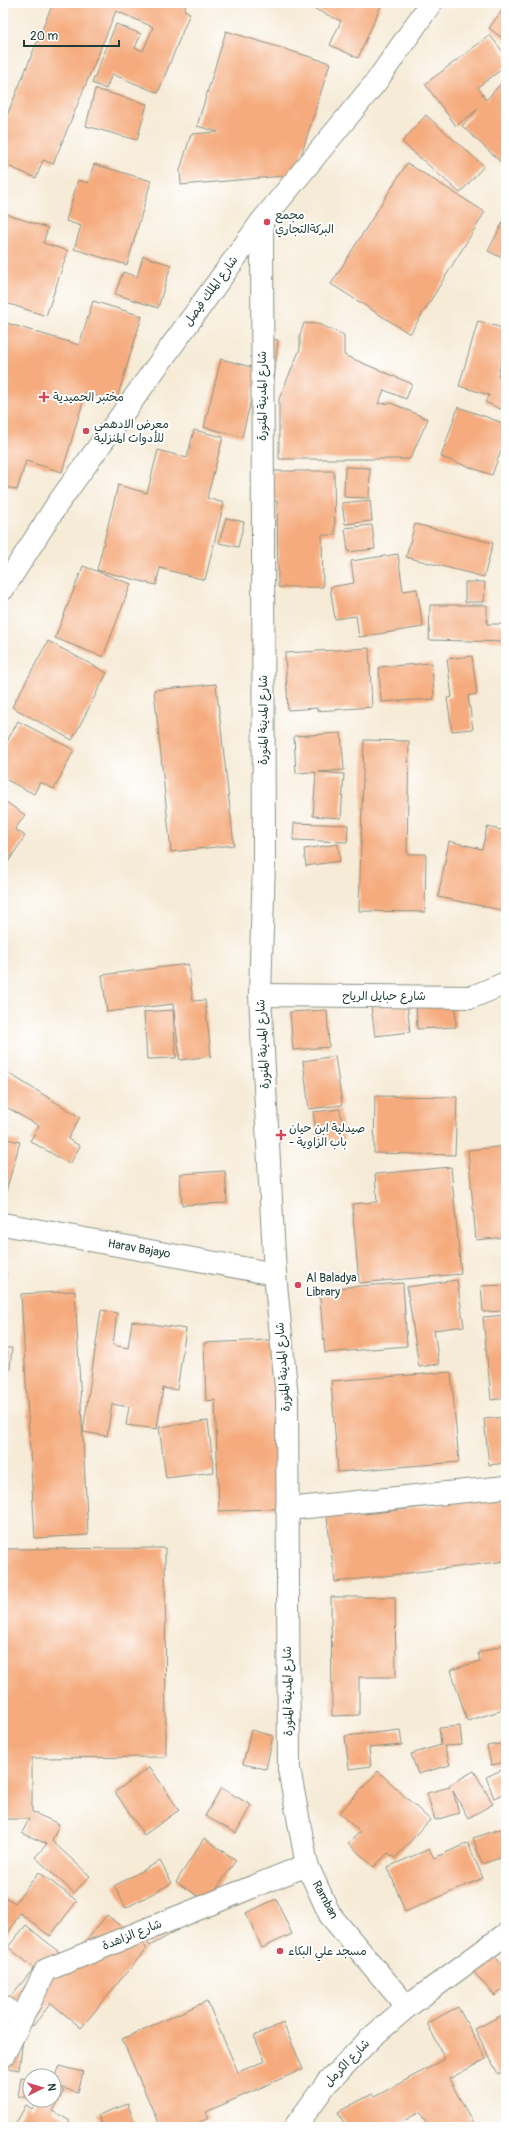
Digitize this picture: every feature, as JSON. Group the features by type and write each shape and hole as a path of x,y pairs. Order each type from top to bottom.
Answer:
{"street":[{"name":"شارع الملك فيصل","path":"3,589 58,503 262,221 376,82 431,3"},
{"name":"شارع المدينة المنورة","path":"262,221 264,861 260,995 275,1274 287,1398 289,1769 307,1865"},
{"name":"شارع حبايل الرياح","path":"260,995 472,997 506,983"},
{"name":"Harav Bajayo","path":"3,1224 275,1274"},
{"path":"287,1509 506,1487"},
{"name":"Ramban","path":"307,1865 330,1915 407,2008"},
{"name":"شارع الزاهدة","path":"3,2056 46,1970 307,1865"},
{"name":"شارع الكرمل","path":"294,2127 326,2084 372,2037 407,2008 506,1934"},
{"path":"3,2006 20,2020"}],"building":[{"path":"53,3 187,3 184,10 190,13 158,93 112,74 106,89 92,83 116,24 141,34 135,48 143,51 153,27 116,11 53,164 43,160 36,178 3,164 3,125"},
{"path":"307,3 382,3 358,58 330,45 341,21 306,5"},
{"path":"506,5 506,41 489,28"},
{"path":"226,31 330,63 295,175 181,185 180,170 191,134 218,132 197,126"},
{"path":"490,35 506,56 506,66 478,87 486,100 506,78 506,167 462,126 478,109 456,126 425,84"},
{"path":"95,89 147,104 137,140 86,126"},
{"path":"426,115 484,166 460,193 402,142"},
{"path":"407,163 485,212 410,334 331,284"},
{"path":"94,164 151,181 127,265 74,249 81,226 66,221 78,180 88,183"},
{"path":"3,213 48,228 43,243 68,251 46,316 3,302"},
{"path":"506,216 506,260 488,251"},
{"path":"143,256 171,265 158,308 115,294 123,272 137,277"},
{"name":"مختبر الحميدية","path":"93,301 142,316 116,402 86,392 62,472 26,461 17,490 3,486 3,322 79,345"},
{"path":"478,321 506,329 506,345 498,375 506,379 505,411 485,402 489,395 459,386"},
{"path":"304,323 318,324 344,335 344,355 412,384 406,399 384,390 378,404 391,403 428,419 410,459 279,459 279,399 300,349 300,335"},
{"path":"257,338 278,340 273,391 254,388 242,437 204,427 221,359 255,368"},
{"path":"458,407 506,424 506,437 492,475 441,457"},
{"path":"194,430 223,437 207,498 224,503 205,580 160,568 156,585 97,570 118,485 147,493 158,450 187,458"},
{"path":"345,467 370,468 369,498 344,497"},
{"path":"271,471 334,471 335,535 322,535 323,587 278,587 277,501 271,501"},
{"path":"370,500 372,521 345,524 342,503"},
{"path":"226,518 244,522 238,547 219,543"},
{"path":"415,524 493,543 484,577 406,557"},
{"path":"372,525 375,549 348,552 345,528"},
{"path":"398,554 403,591 417,589 423,627 359,637 356,616 335,619 330,587 354,583 351,561"},
{"path":"83,566 131,584 103,657 55,638"},
{"path":"465,582 485,582 484,602 465,602"},
{"path":"430,605 487,605 487,624 506,624 506,642 429,640"},
{"path":"48,641 107,673 72,740 12,707"},
{"path":"369,648 372,707 317,711 317,708 288,710 285,653"},
{"path":"472,656 477,694 468,696 473,729 452,731 447,698 452,697 447,659"},
{"path":"432,663 434,699 381,702 379,667"},
{"path":"216,684 234,845 171,852 154,690"},
{"path":"18,721 74,750 54,789 40,782 34,794 3,778 3,749"},
{"path":"341,733 344,770 319,772 344,774 341,818 313,816 316,772 296,773 294,736"},
{"path":"364,740 409,741 407,854 426,854 425,912 359,911"},
{"path":"3,800 25,815 15,829 25,836 3,870"},
{"path":"294,823 348,825 347,842 293,840"},
{"path":"487,827 506,831 506,911 438,897 449,841 482,849"},
{"path":"338,844 340,861 306,866 304,849"},
{"path":"188,964 193,1001 205,1000 211,1056 180,1060 173,1004 107,1012 102,975"},
{"path":"455,995 456,1027 417,1029 416,996"},
{"path":"407,1002 410,1032 375,1036 371,1006"},
{"path":"173,1010 176,1058 147,1059 144,1012"},
{"path":"327,1010 329,1047 293,1050 290,1012"},
{"path":"335,1056 342,1105 309,1109 303,1061"},
{"path":"3,1070 80,1117 68,1139 80,1146 70,1164 30,1141 39,1126 3,1105"},
{"path":"375,1096 457,1097 455,1155 374,1153"},
{"path":"340,1109 345,1142 318,1145 313,1112"},
{"path":"3,1127 7,1139 20,1142 3,1202"},
{"path":"506,1146 506,1237 476,1240 468,1150"},
{"path":"451,1167 461,1274 359,1283 352,1204 377,1202 375,1174"},
{"path":"225,1171 227,1203 182,1205 180,1174"},
{"path":"3,1272 6,1272 4,1292 3,1292"},
{"path":"457,1280 464,1326 434,1330 439,1364 419,1367 407,1287"},
{"path":"403,1283 407,1346 325,1353 319,1289"},
{"path":"506,1285 506,1311 483,1312 481,1286"},
{"path":"75,1291 88,1535 35,1538 21,1294"},
{"path":"101,1310 117,1313 113,1345 128,1348 132,1321 186,1329 177,1390 163,1388 157,1429 126,1425 129,1407 112,1404 107,1436 83,1432"},
{"path":"506,1315 506,1398 491,1400 483,1317"},
{"path":"289,1339 295,1508 219,1511 215,1400 206,1401 204,1343"},
{"path":"3,1348 12,1348 10,1370 3,1369"},
{"path":"451,1372 459,1462 338,1472 331,1381"},
{"path":"506,1417 506,1463 489,1465 484,1419"},
{"path":"208,1421 214,1472 166,1478 159,1427"},
{"path":"363,1496 365,1514 506,1497 506,1561 335,1582 325,1501"},
{"path":"165,1548 166,1757 32,1758 32,1812 59,1824 52,1841 90,1876 74,1893 35,1857 47,1844 22,1833 29,1819 3,1819 3,1549"},
{"path":"331,1597 395,1597 396,1677 359,1677 359,1715 332,1716"},
{"path":"506,1644 506,1709 467,1721 451,1670 480,1661 478,1653"},
{"path":"460,1726 462,1745 444,1746 450,1765 418,1774 411,1754 441,1745 439,1728"},
{"path":"251,1730 273,1736 266,1769 243,1764"},
{"path":"400,1730 402,1745 369,1748 371,1766 349,1769 345,1736"},
{"path":"506,1743 506,1762 491,1765 487,1746"},
{"path":"150,1767 179,1810 144,1835 115,1792"},
{"path":"506,1768 506,1793 494,1798 486,1777"},
{"path":"378,1771 430,1820 395,1858 388,1853 374,1867 348,1843 360,1832 339,1813"},
{"path":"474,1771 493,1804 468,1818 453,1791 459,1813 435,1820 427,1793 450,1787 449,1785"},
{"path":"221,1788 251,1805 236,1833 205,1816"},
{"path":"506,1817 506,1826 502,1819"},
{"path":"501,1829 506,1845 506,1856 482,1864 473,1838"},
{"path":"204,1838 236,1860 208,1902 176,1882"},
{"path":"468,1843 483,1878 405,1912 388,1867 429,1849 434,1858"},
{"path":"160,1861 172,1883 126,1908 114,1886"},
{"path":"39,1872 77,1901 50,1936 20,1913 3,1942 3,1896 15,1903"},
{"path":"276,1899 292,1934 262,1948 246,1913"},
{"path":"168,1912 178,1930 150,1946 140,1927"},
{"path":"107,1915 147,1948 81,2028 51,2003 33,2026 5,2003 34,1968 8,1947 26,1925 70,1961"},
{"path":"491,1952 506,1969 506,1987 495,1996 472,1970"},
{"path":"207,2001 238,2072 265,2061 254,2036 283,2023 303,2069 206,2112 209,2118 188,2127 160,2127 122,2039"},
{"path":"458,2007 486,2059 449,2079 473,2123 466,2127 428,2127 420,2112 392,2127 346,2127 338,2112 372,2094 374,2097 445,2059 427,2023"},
{"path":"506,2013 506,2070 498,2074 475,2029"},
{"path":"3,2028 24,2031 19,2070 3,2067"},
{"path":"59,2066 83,2072 78,2092 62,2088 62,2068 58,2068"},
{"path":"21,2078 22,2078 22,2097 18,2096"},
{"path":"128,2104 135,2126 102,2127 98,2115"},
{"path":"24,2108 55,2108 53,2111 70,2121 66,2127 14,2127"}],"place":[{"name":"مجمع البركةالتجاري","path":"267,222"},
{"name":"مختبر الحميدية","path":"44,397"},
{"name":"معرض الادهمي للأدوات المنزلية","path":"86,431"},
{"name":"صيدلية ابن حيان - باب الزاوية","path":"281,1135"},
{"name":"Al Baladya Library","path":"298,1285"},
{"name":"مسجد علي البكاء","path":"280,1951"}]}
